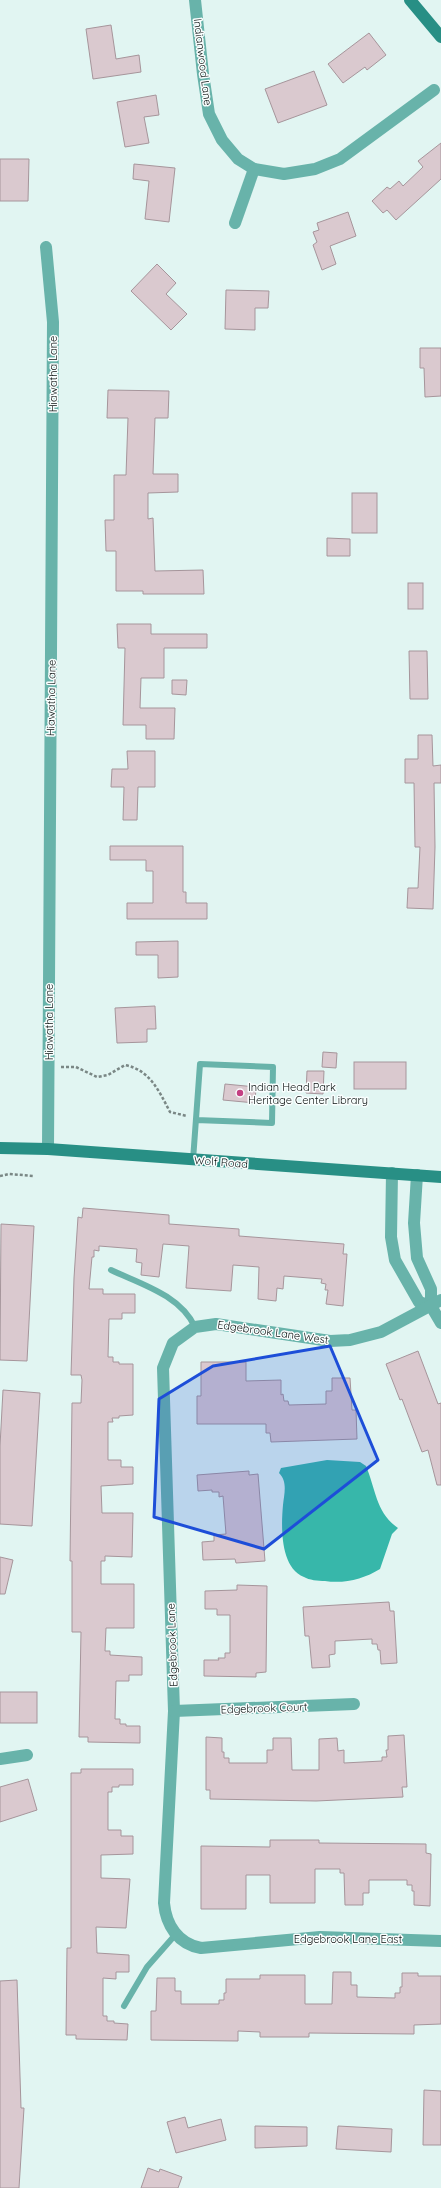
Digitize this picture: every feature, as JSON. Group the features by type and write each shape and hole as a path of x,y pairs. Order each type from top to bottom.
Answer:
{"street":[{"name":"Indianwood Lane","path":"196,0 203,74 209,114 222,140 238,159 254,169"},
{"path":"410,0 441,37"},
{"path":"235,223 254,169 284,174 315,169 340,159 434,90"},
{"name":"Hiawatha Lane","path":"46,247 53,322 48,1149"},
{"name":"Wolf Road","path":"0,1148 48,1149 441,1177"},
{"path":"392,1173 391,1237 395,1260 419,1302 436,1303"},
{"path":"417,1175 414,1224 417,1258 431,1289 441,1323"},
{"name":"Edgebrook Lane West","path":"195,1326 216,1324 330,1341 350,1340 381,1332 436,1303"},
{"name":"Edgebrook Lane","path":"180,1938 169,1925 164,1903 174,1711 162,1368 173,1343 195,1326"},
{"name":"Edgebrook Court","path":"174,1711 354,1704"},
{"path":"0,1759 26,1754"},
{"name":"Edgebrook Lane East","path":"180,1938 201,1948 312,1937 441,1941"}],"lane":[{"path":"193,1160 200,1064 273,1067 272,1123 196,1120"},
{"path":"111,1270 161,1293 189,1314 195,1326"},
{"path":"124,2006 147,1967 180,1938"}],"path":[{"path":"48,1067 76,1067 97,1077 108,1075 124,1065 136,1067 157,1086 170,1112 196,1120"},
{"path":"0,1176 9,1174 34,1176"}],"highlighted area":[{"path":"330,1346 378,1460 264,1549 154,1517 159,1399 213,1366"}],"water":[{"path":"327,1460 360,1462 366,1466 381,1508 385,1515 398,1528 392,1534 380,1569 367,1576 354,1580 332,1582 306,1578 296,1572 290,1565 286,1556 282,1535 285,1488 284,1480 279,1473 281,1468"}],"building":[{"path":"111,25 116,59 139,55 141,72 93,79 86,29"},
{"path":"369,33 386,55 367,70 365,67 343,83 328,64"},
{"path":"314,71 327,105 278,123 265,89"},
{"path":"156,95 159,115 144,117 149,143 125,147 117,102"},
{"path":"441,143 441,179 396,220 387,210 383,213 372,201 387,187 390,189 399,181 403,186 423,167 418,161"},
{"path":"0,159 29,159 28,201 0,201"},
{"path":"134,164 175,168 169,222 145,219 149,181 133,179"},
{"path":"348,212 356,236 330,246 336,264 322,270 313,245 317,242 313,232 319,230 317,223"},
{"path":"157,264 176,283 166,294 187,314 171,330 131,291"},
{"path":"226,290 269,291 268,308 255,308 255,330 225,329"},
{"path":"420,348 441,348 441,396 425,397 424,368 420,368"},
{"path":"108,390 169,391 168,418 155,418 153,474 178,474 178,492 148,493 148,519 153,518 155,571 203,570 204,594 143,594 143,591 116,591 116,551 106,551 105,520 114,520 114,475 126,475 128,418 107,418"},
{"path":"352,493 377,493 377,533 352,533"},
{"path":"327,538 350,539 350,556 327,556"},
{"path":"408,583 423,583 423,609 408,609"},
{"path":"117,624 151,624 151,634 207,634 207,648 164,648 164,678 141,678 140,708 175,708 174,739 146,739 146,725 123,725 125,648 118,648"},
{"path":"409,651 427,651 428,699 410,699"},
{"path":"172,680 187,680 186,695 172,694"},
{"path":"418,735 432,735 433,766 441,765 441,783 434,783 435,847 433,909 407,908 408,888 418,888 420,847 415,847 414,783 405,783 405,759 418,759"},
{"path":"127,751 155,751 155,787 138,787 137,820 123,820 124,787 111,787 112,769 128,769"},
{"path":"110,846 183,846 183,892 186,892 186,903 207,903 207,919 127,919 127,903 153,903 153,871 146,871 146,860 110,860"},
{"path":"178,941 178,977 158,978 158,955 136,955 136,942"},
{"path":"155,1006 156,1029 147,1029 147,1042 117,1043 115,1008"},
{"path":"323,1052 337,1053 336,1068 322,1067"},
{"path":"354,1062 406,1062 406,1089 354,1089"},
{"path":"307,1071 324,1071 323,1094 306,1093"},
{"name":"Indian Head Park Heritage Center Library","path":"225,1084 256,1087 255,1103 223,1100"},
{"path":"83,1208 169,1215 169,1224 239,1229 239,1236 344,1244 343,1254 347,1254 343,1306 326,1304 328,1290 325,1290 326,1284 321,1283 322,1279 284,1276 283,1289 277,1288 276,1301 258,1299 259,1267 233,1265 231,1291 186,1288 189,1246 163,1244 159,1277 141,1275 142,1263 136,1262 137,1249 99,1246 99,1251 94,1250 89,1289 103,1289 103,1294 135,1294 135,1313 122,1313 122,1319 109,1319 108,1357 113,1357 113,1362 119,1362 119,1364 133,1364 133,1415 119,1416 119,1418 112,1418 113,1422 108,1422 108,1460 121,1460 121,1467 133,1467 133,1484 101,1486 102,1513 133,1513 132,1557 105,1556 105,1561 101,1561 101,1584 134,1584 134,1628 106,1628 105,1651 110,1651 110,1655 142,1657 142,1675 129,1675 129,1681 116,1681 115,1719 120,1719 120,1724 126,1724 126,1726 140,1726 140,1743 88,1742 88,1737 79,1737 81,1632 72,1632 72,1561 70,1561 72,1403 81,1403 82,1380 81,1375 71,1375 74,1278 78,1217 82,1218"},
{"path":"1,1224 34,1226 27,1361 0,1360"},
{"path":"418,1351 438,1404 441,1403 441,1485 437,1485 428,1450 422,1452 402,1399 400,1400 386,1364"},
{"path":"201,1362 246,1362 246,1381 281,1380 281,1395 283,1394 284,1401 288,1401 289,1405 326,1404 326,1391 332,1391 332,1378 350,1378 352,1410 356,1410 357,1439 271,1442 270,1433 266,1433 266,1424 197,1424 197,1396 201,1396"},
{"path":"3,1390 40,1393 32,1526 0,1524 0,1446"},
{"path":"249,1471 249,1475 258,1474 265,1561 236,1563 235,1559 203,1560 202,1542 214,1541 214,1535 226,1534 223,1496 219,1497 219,1492 212,1492 212,1490 198,1491 197,1475"},
{"path":"0,1557 13,1560 5,1594 0,1594"},
{"path":"237,1585 267,1586 266,1672 256,1673 256,1677 204,1676 204,1660 219,1660 218,1658 225,1658 225,1653 230,1653 230,1615 217,1615 217,1609 205,1609 205,1591 237,1590"},
{"path":"389,1602 390,1611 394,1611 397,1663 381,1664 380,1650 378,1650 377,1644 372,1644 372,1639 335,1641 335,1654 329,1655 330,1667 312,1668 309,1636 305,1636 303,1607"},
{"path":"0,1692 37,1692 37,1723 0,1723"},
{"path":"404,1735 407,1787 402,1787 403,1797 316,1801 210,1799 210,1790 206,1790 206,1737 222,1738 222,1752 224,1752 224,1758 229,1758 229,1763 267,1763 267,1750 273,1750 273,1738 291,1738 292,1770 319,1770 319,1739 337,1738 338,1751 344,1750 344,1763 382,1761 382,1757 387,1757 386,1750 388,1750 388,1736"},
{"path":"81,1769 133,1769 133,1785 119,1785 119,1787 112,1787 112,1792 108,1792 108,1830 121,1830 121,1836 133,1836 133,1854 101,1855 101,1878 130,1879 126,1928 96,1927 97,1953 129,1955 129,1972 116,1972 116,1979 103,1978 103,2016 107,2016 107,2021 128,2024 127,2040 76,2039 76,2035 66,2035 67,1948 71,1948 71,1773 81,1773"},
{"path":"28,1779 37,1810 0,1822 0,1787"},
{"path":"270,1840 319,1840 319,1843 426,1844 426,1853 431,1854 430,1906 414,1905 414,1891 412,1891 412,1885 407,1885 407,1880 369,1880 369,1893 363,1893 363,1905 345,1905 344,1873 340,1873 340,1869 315,1869 315,1903 270,1903 270,1875 246,1875 246,1909 201,1909 201,1846 270,1847"},
{"path":"333,1972 351,1972 351,1985 357,1985 357,1997 395,1998 395,1993 400,1993 400,1987 402,1987 402,1973 418,1973 418,1976 441,1976 441,2024 414,2025 414,2034 309,2033 309,2037 260,2037 260,2032 238,2031 238,2041 151,2040 151,2011 156,2011 157,1978 175,1978 175,1991 181,1991 181,2004 219,2004 219,2000 224,2000 224,1993 226,1993 226,1979 260,1979 260,1975 305,1975 305,2004 332,2004"},
{"path":"17,1980 21,2108 24,2108 19,2188 0,2188 0,1981"},
{"path":"424,2090 441,2091 441,2145 423,2145"},
{"path":"185,2117 188,2128 221,2119 226,2140 176,2153 167,2122"},
{"path":"255,2126 307,2127 307,2146 255,2148"},
{"path":"338,2126 392,2129 391,2152 336,2149"},
{"path":"148,2168 159,2172 160,2169 182,2177 178,2188 141,2188"}],"place":[{"name":"Indian Head Park Heritage Center Library","path":"240,1093"}]}
